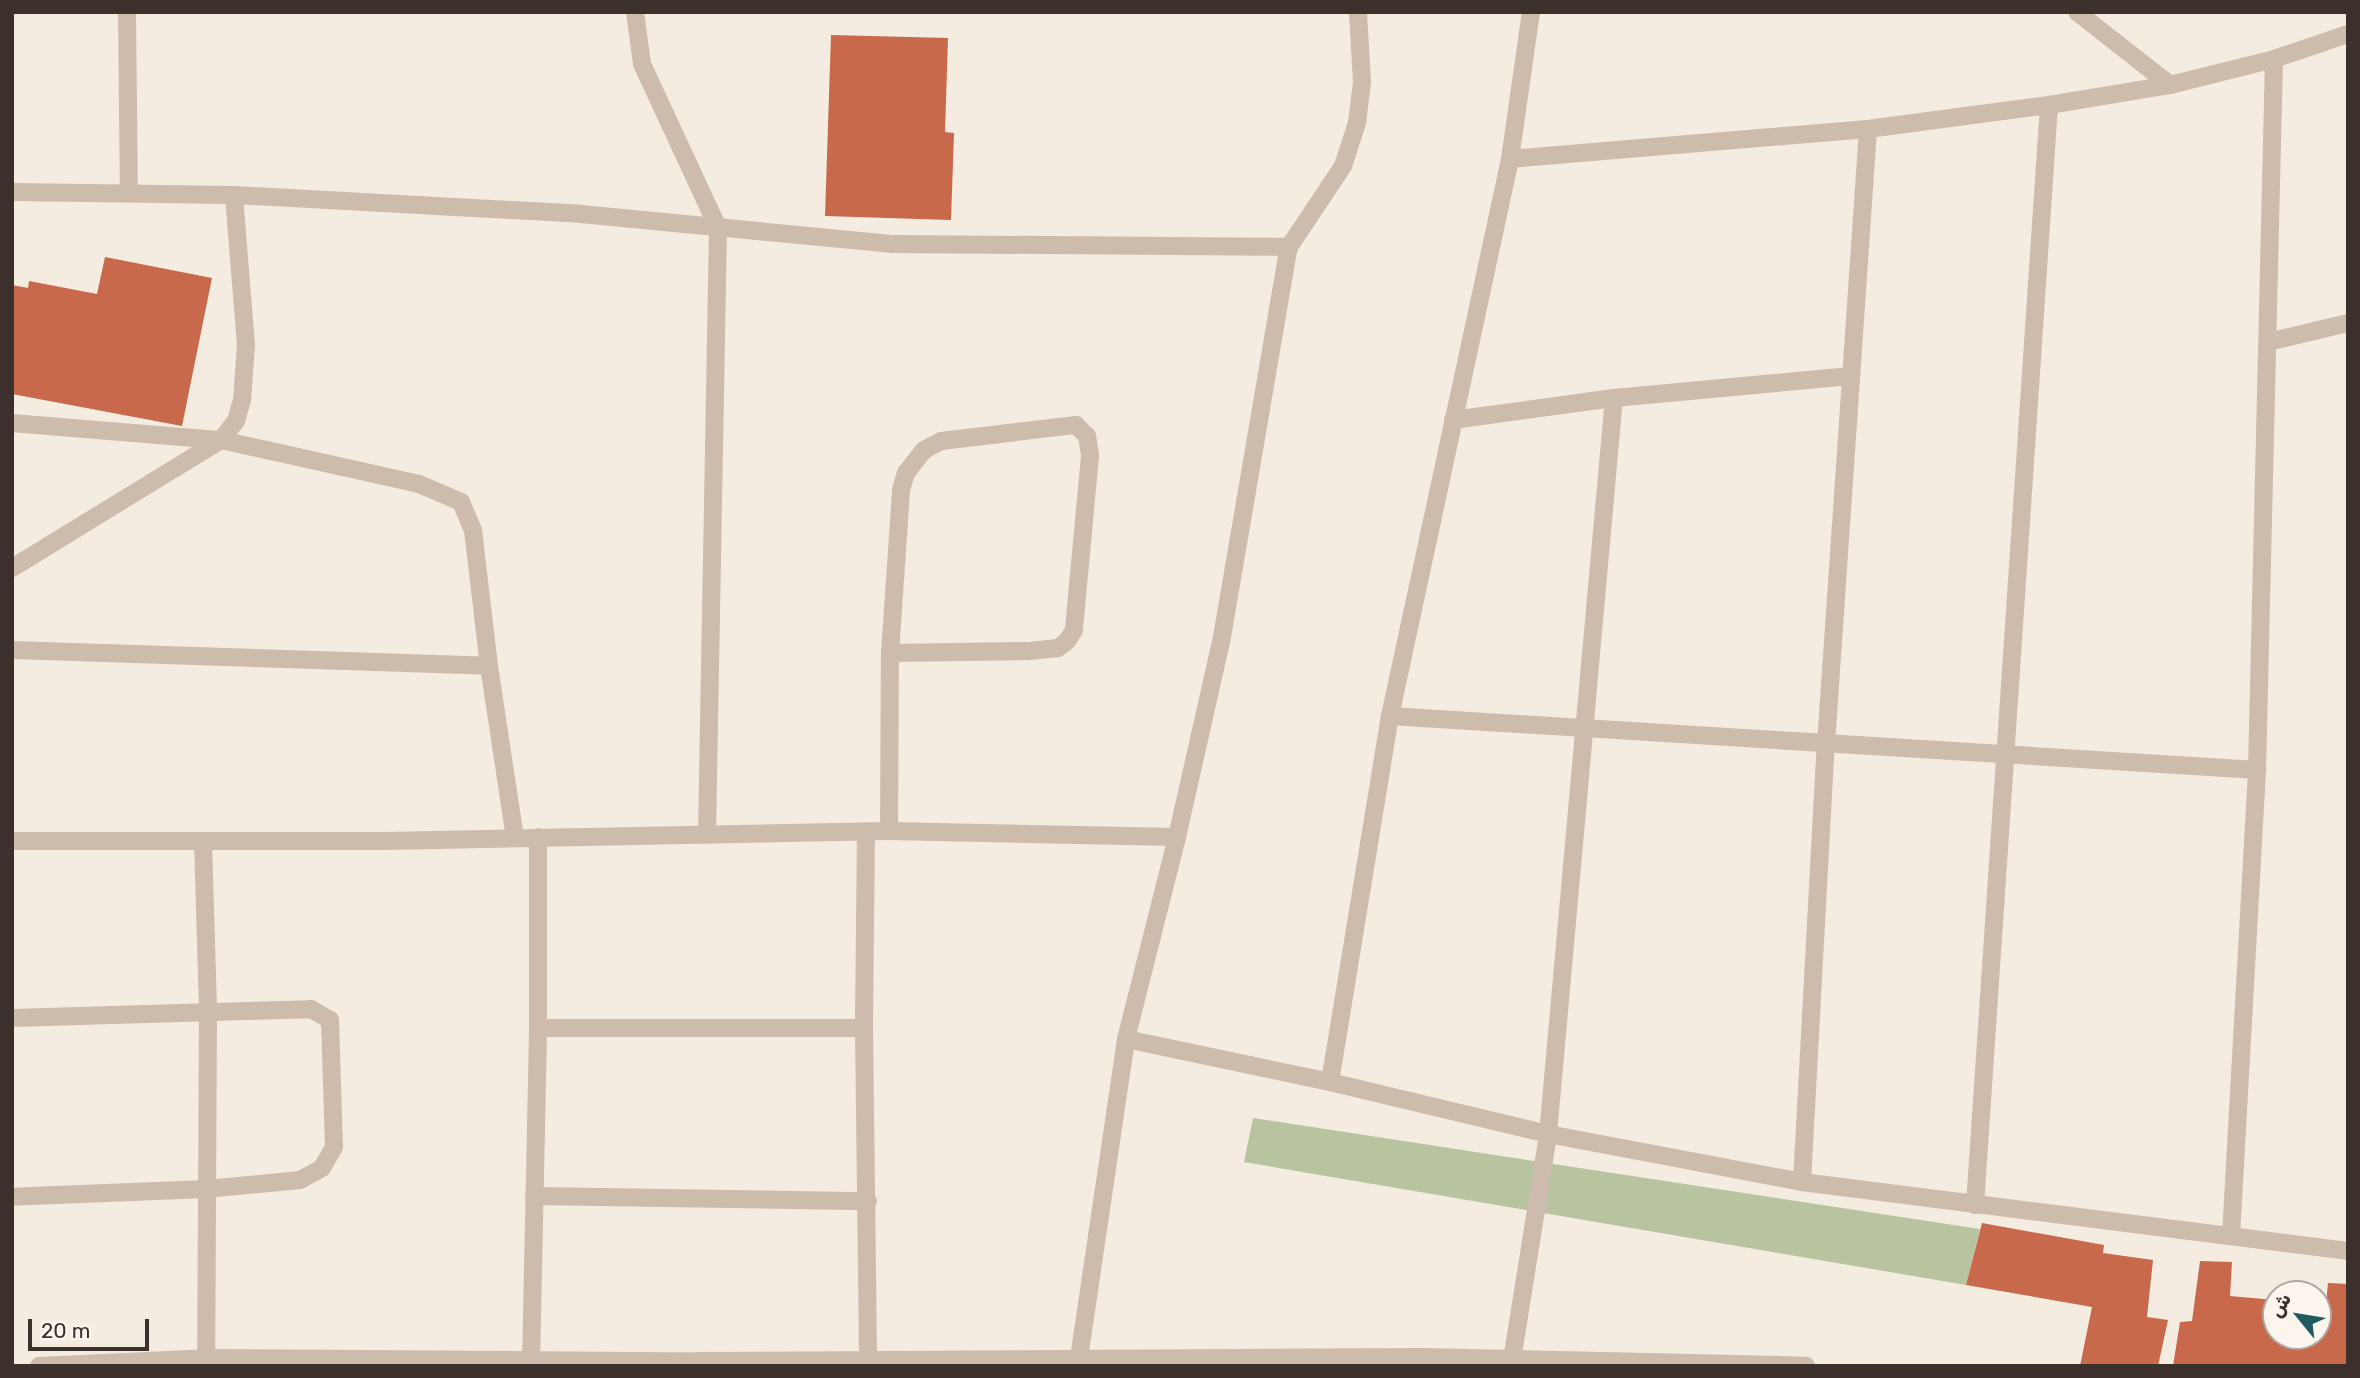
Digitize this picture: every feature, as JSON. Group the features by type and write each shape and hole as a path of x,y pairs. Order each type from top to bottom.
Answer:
{"street":[{"path":"127,12 129,192"},
{"path":"635,12 642,64 718,228 707,833"},
{"path":"1079,1359 1126,1039 1177,837 1222,637 1289,247 1343,166 1357,123 1362,82 1358,12"},
{"path":"1330,1082 1390,716 1510,159 1531,12"},
{"path":"2077,12 2170,85"},
{"path":"1510,159 1868,129 2049,105 2170,85 2274,59 2348,34"},
{"path":"2231,1236 2257,770 2274,59"},
{"path":"1975,1205 2049,105"},
{"path":"1802,1182 1826,744 1868,129"},
{"path":"12,192 234,195 581,214 892,244 1289,247"},
{"path":"12,568 221,440 236,421 245,376 246,345 234,195"},
{"path":"2268,342 2348,323"},
{"path":"1453,421 1615,398 1851,376"},
{"path":"1512,1360 1548,1134 1615,398"},
{"path":"12,423 221,440 419,484 461,502 473,530 489,666 515,838"},
{"path":"889,831 890,653 901,490 913,459 923,450 941,441 1076,425 1087,436 1090,456 1074,630 1067,641 1058,648 1027,652 890,653"},
{"path":"12,650 489,666"},
{"path":"1390,716 2257,770"},
{"path":"12,841 515,838 866,831 1177,837"},
{"path":"866,831 864,1028 868,1362"},
{"path":"531,1362 538,1028 538,837"},
{"path":"203,841 208,1010 206,1358"},
{"path":"12,1018 311,1009 330,1020 334,1147 322,1168 300,1180 207,1189 12,1197"},
{"path":"538,1028 864,1028"},
{"path":"1126,1039 1330,1082 1548,1134 1802,1182 2348,1251"},
{"path":"534,1196 868,1200"},
{"path":"39,1366 206,1358 697,1363 1029,1362 1079,1359 1191,1363 1512,1360 1806,1366"}],"green space":[{"path":"1253,1118 1980,1229 1966,1285 1244,1162"}],"building":[{"path":"831,35 948,38 945,132 954,133 951,220 825,216"},
{"path":"105,257 212,278 182,426 12,394 12,285 28,288 29,281 97,294"},
{"path":"1982,1223 2104,1245 2103,1253 2153,1260 2147,1317 2168,1320 2158,1366 2080,1366 2092,1307 1966,1285"},
{"path":"2200,1261 2232,1262 2230,1296 2262,1299 2262,1350 2332,1350 2332,1283 2348,1284 2348,1366 2173,1366 2180,1322 2192,1321"}]}
